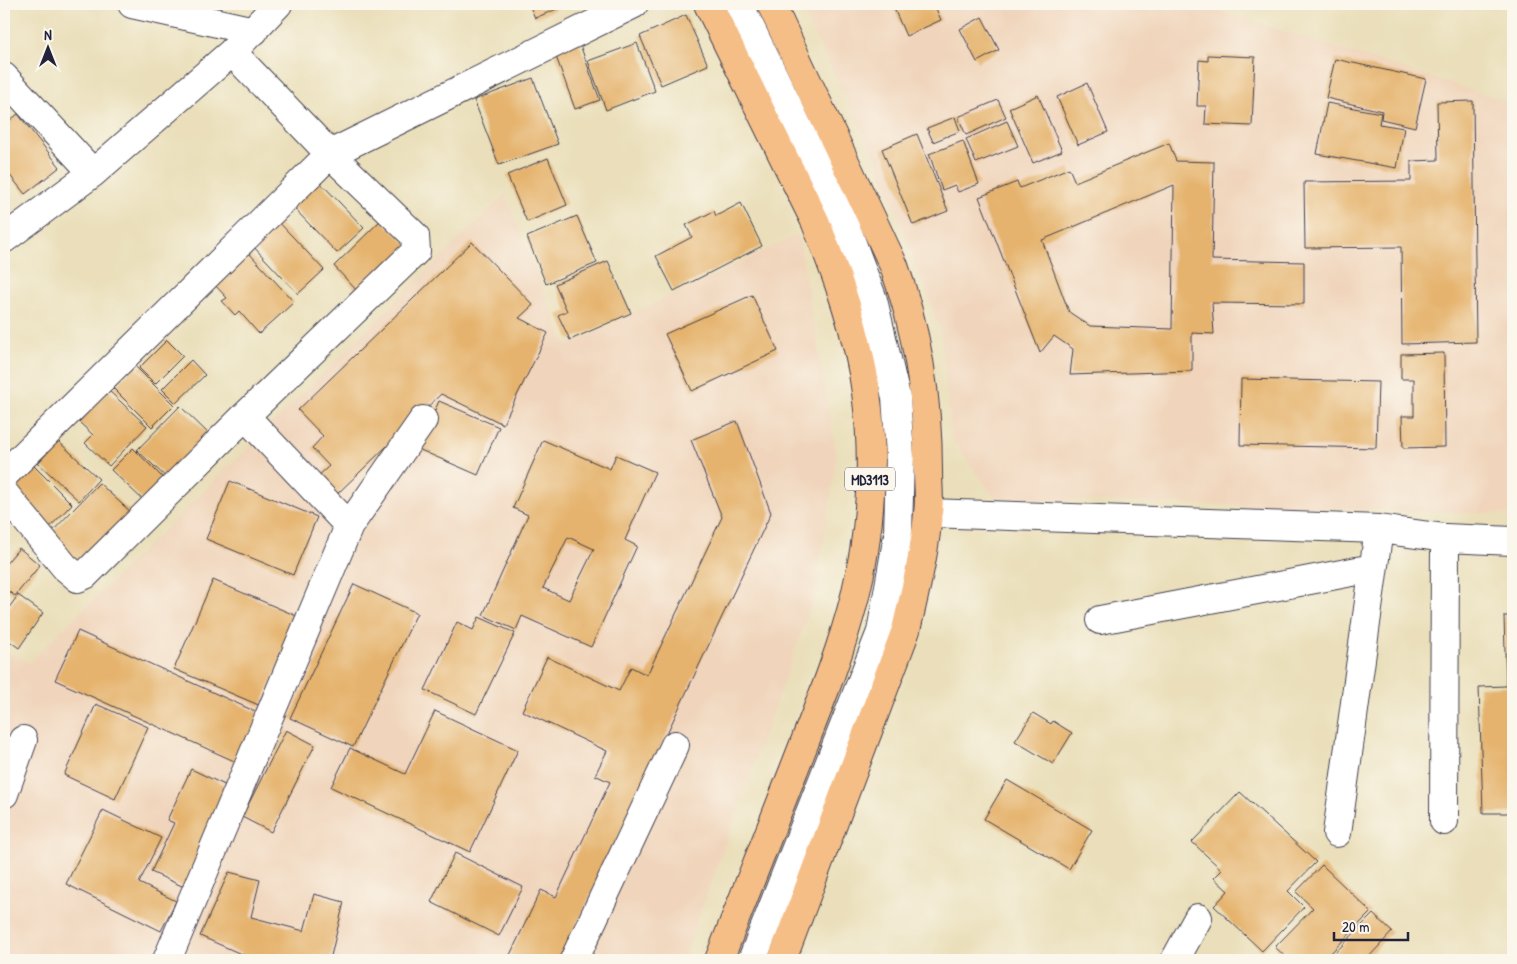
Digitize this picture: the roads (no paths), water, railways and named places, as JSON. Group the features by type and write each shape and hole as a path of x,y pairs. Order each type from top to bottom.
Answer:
{"main road":[{"name":"MD3113","path":"708,4 815,221 830,258 858,345 866,391 870,440 870,505 855,597 833,664 719,960"},
{"path":"771,4 894,266 909,307 920,359 928,428 929,513 918,580 906,630 782,960"}],"street":[{"path":"132,4 254,31"},
{"path":"4,239 93,173 232,52 278,4"},
{"path":"4,475 330,154 634,4"},
{"path":"739,4 844,222 873,300 896,397 900,455 898,535 881,632 752,960"},
{"path":"4,493 65,568 78,578 85,575 245,416 416,251 415,236 330,154 232,52"},
{"path":"4,77 93,173"},
{"path":"245,416 349,526"},
{"path":"167,960 349,526 423,420"},
{"path":"929,513 1379,529 1445,538 1513,541"},
{"path":"1337,833 1379,529"},
{"path":"1444,821 1445,538"},
{"path":"1100,620 1373,568"},
{"path":"4,794 23,740"},
{"path":"574,960 675,745"},
{"path":"1175,960 1198,918"}]}
